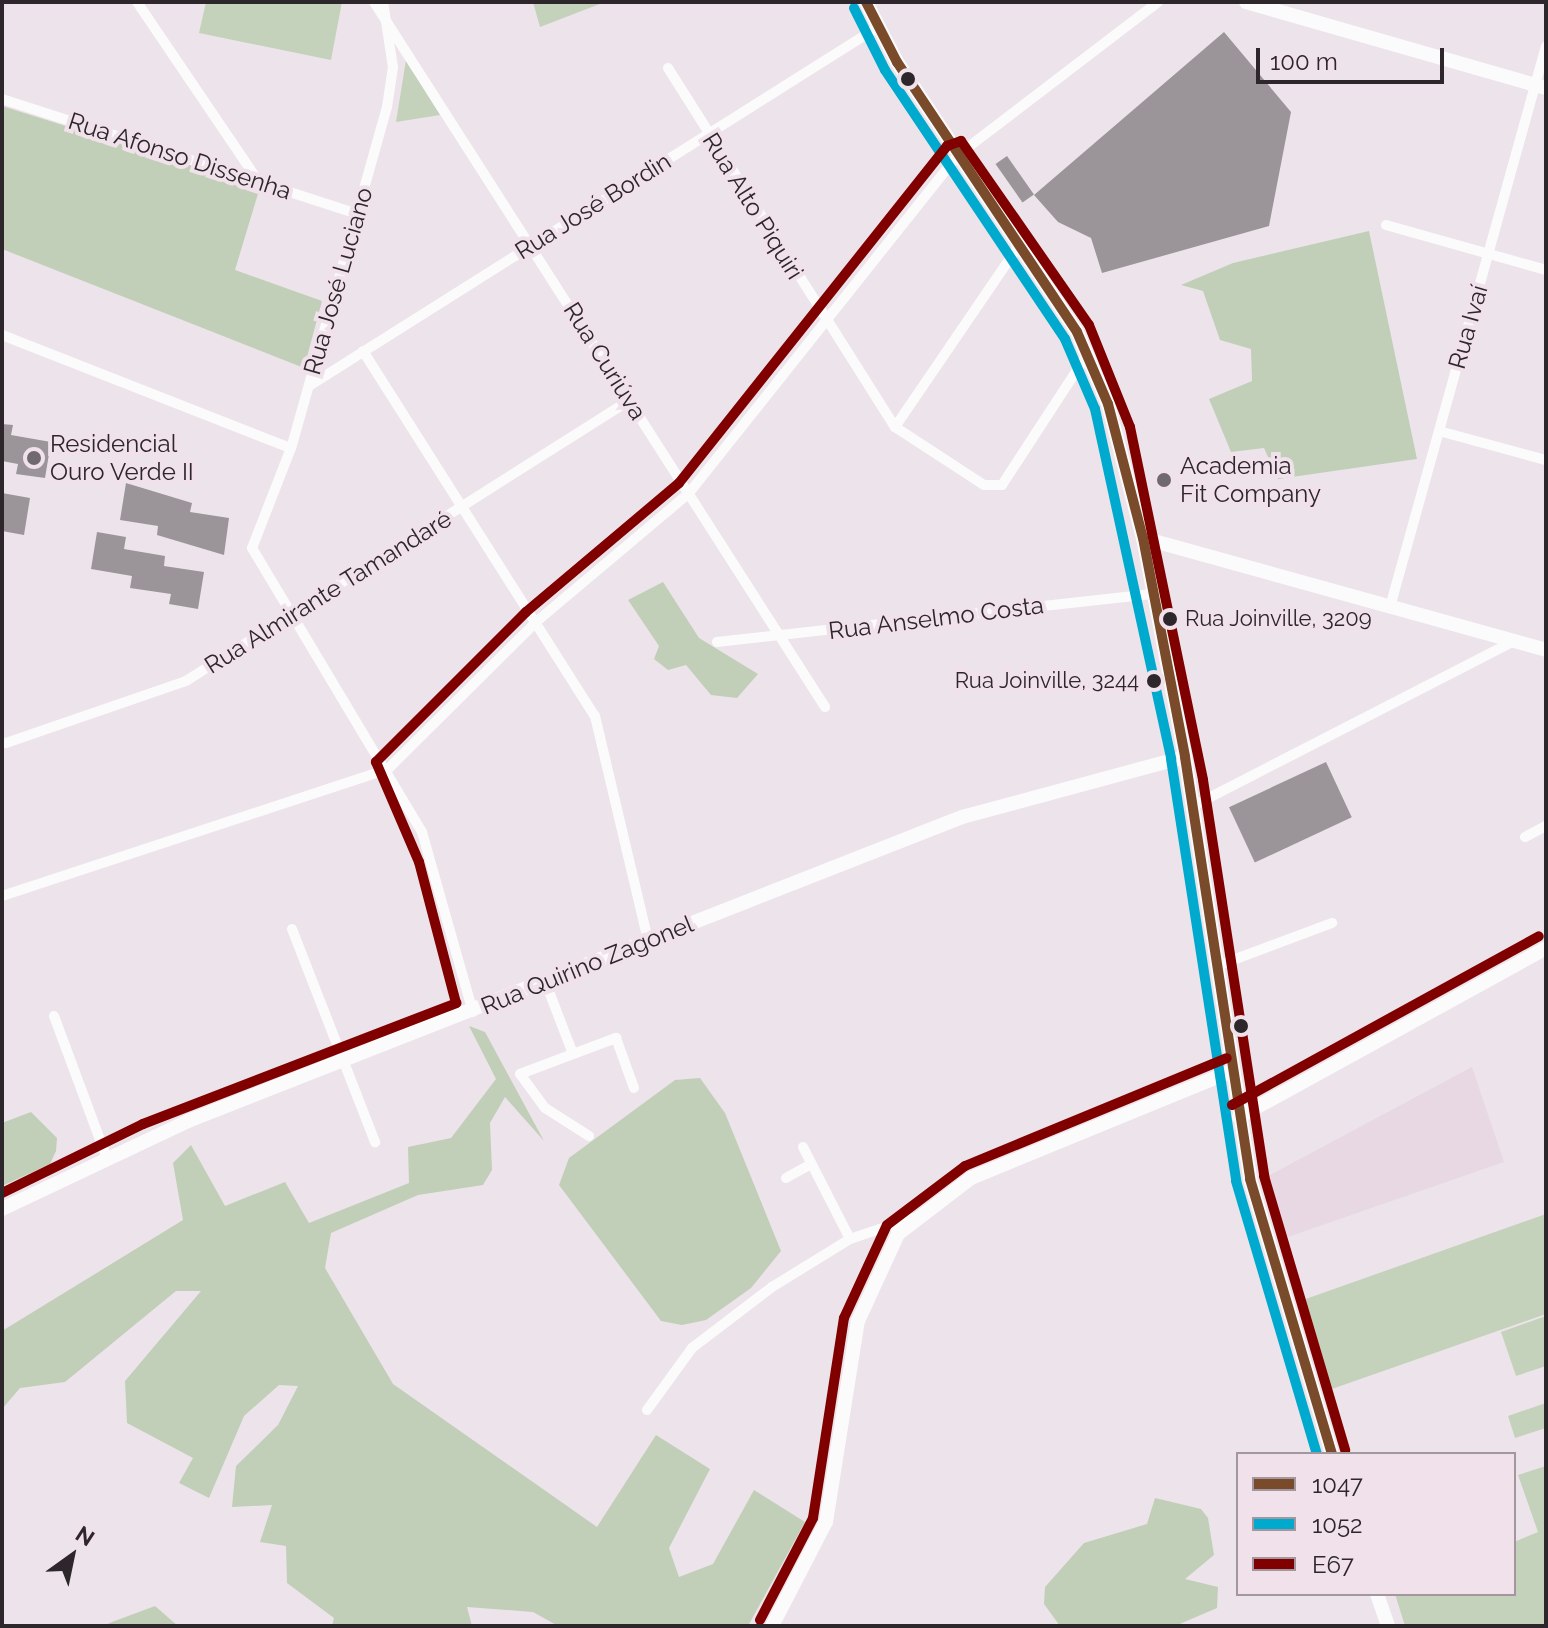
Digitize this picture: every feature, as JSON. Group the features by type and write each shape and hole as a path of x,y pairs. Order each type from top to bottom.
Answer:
{"main road":[{"path":"866,2 878,27 958,155 1088,353 1143,538 1185,757 1239,1117 1267,1246 1331,1452"},
{"path":"1246,2 1541,86"},
{"path":"1143,538 1546,650"},
{"name":"Rua Quirino Zagonel","path":"2,1209 106,1156 962,817 1185,757"},
{"path":"1239,1117 1546,948"},
{"path":"772,1626 831,1504 866,1295 912,1218 971,1178 1232,1071"},
{"path":"1378,1596 1388,1626"}],"street":[{"path":"137,2 259,182"},
{"path":"374,2 386,16"},
{"name":"Rua José Luciano","path":"290,615 252,554 291,448 391,87 383,2"},
{"path":"2,896 388,769 536,622 689,493 958,155 1158,2"},
{"name":"Rua Curiúva","path":"386,16 825,707"},
{"name":"Rua José Bordin","path":"309,386 878,27"},
{"name":"Rua Ivaí","path":"1390,607 1488,254 1541,86 1546,46"},
{"name":"Rua Alto Piquiri","path":"668,68 825,323 895,427 984,485 1002,485 1088,353"},
{"name":"Rua Afonso Dissenha","path":"2,99 357,214"},
{"path":"1386,225 1546,270"},
{"path":"895,427 1019,245"},
{"path":"2,335 291,448"},
{"path":"363,351 536,622 601,733 648,941"},
{"name":"Rua Almirante Tamandaré","path":"6,743 173,689 630,400"},
{"path":"1439,431 1546,460"},
{"name":"Rua Anselmo Costa","path":"717,642 1154,594"},
{"path":"290,615 388,769 432,857 473,1012"},
{"path":"1193,806 1514,641"},
{"path":"1525,837 1546,826"},
{"path":"1217,966 1332,923"},
{"path":"292,929 375,1142"},
{"path":"545,981 573,1054"},
{"path":"54,1016 106,1156"},
{"path":"589,1136 545,1108 520,1074 616,1038 634,1088"},
{"path":"803,1147 850,1239"},
{"path":"786,1178 811,1164"},
{"path":"647,1410 700,1341 850,1239 912,1218"}],"shaded area":[{"path":"1472,1067 1504,1162 1282,1239 1268,1176"}],"green space":[{"path":"206,2 342,2 331,60 199,33"},
{"path":"533,2 605,2 540,27"},
{"path":"406,60 440,115 396,122"},
{"path":"2,106 260,187 235,270 322,301 304,368 2,249"},
{"path":"1369,231 1417,459 1278,479 1264,448 1231,452 1209,399 1252,381 1251,349 1220,340 1203,291 1181,285 1233,263"},
{"path":"663,582 699,638 758,674 737,698 711,695 686,665 668,670 654,659 659,646 628,600"},
{"path":"469,1026 485,1032 544,1141 505,1097 490,1123 492,1170 483,1185 418,1195 331,1233 325,1268 393,1384 597,1527 656,1435 710,1469 669,1548 679,1577 713,1564 754,1490 805,1522 748,1626 558,1626 533,1612 467,1607 472,1626 332,1626 334,1618 287,1583 286,1546 260,1542 272,1505 232,1507 236,1466 278,1425 298,1386 279,1385 244,1416 209,1498 179,1483 193,1458 127,1423 125,1381 201,1291 176,1291 65,1382 20,1388 2,1409 2,1331 183,1220 173,1163 191,1145 225,1206 285,1182 309,1223 409,1183 408,1147 451,1138 496,1079"},
{"path":"700,1078 725,1113 781,1251 751,1288 706,1320 682,1325 661,1321 559,1185 569,1158 675,1080"},
{"path":"31,1112 57,1138 56,1151 50,1164 2,1186 2,1123"},
{"path":"1546,1214 1546,1314 1329,1390 1300,1301"},
{"path":"1546,1316 1546,1366 1516,1376 1501,1332"},
{"path":"1546,1403 1546,1428 1515,1438 1508,1416"},
{"path":"1546,1466 1546,1626 1405,1626 1396,1596 1516,1596 1516,1541 1538,1532 1518,1475"},
{"path":"1155,1498 1201,1509 1208,1518 1214,1555 1185,1579 1218,1587 1217,1608 1175,1626 1060,1626 1044,1604 1045,1587 1084,1543 1147,1524"},
{"path":"155,1606 178,1626 103,1626 112,1622"}],"building":[{"path":"1224,32 1291,112 1269,226 1102,273 1091,238 1058,222 1034,195"},
{"path":"1007,156 1034,195 1022,203 996,164"},
{"path":"2,424 13,425 11,435 51,442 45,478 16,474 18,464 2,461"},
{"path":"126,483 192,503 190,512 229,518 224,555 157,535 158,526 120,520"},
{"name":"Residencial Ouro Verde II","path":"2,493 30,498 24,535 2,531"},
{"path":"97,532 126,537 124,549 165,556 164,566 204,572 198,609 169,604 171,594 130,588 132,576 91,569"},
{"path":"1326,762 1352,817 1255,863 1229,807"}],"transit line":[{"name":"1047","path":"866,2 897,62 1077,332 1108,404 1143,538 1185,757 1250,1179 1331,1452"},
{"name":"1052","path":"854,8 885,70 1065,339 1095,409 1171,759 1236,1181 1316,1452"},
{"name":"E67","path":"2,1193 143,1124 456,1003 419,862 376,762 526,612 679,483 947,146 961,141 1089,325 1130,427 1203,780 1264,1176 1345,1450"},
{"name":"E67","path":"1232,1105 1539,936"},
{"name":"E67","path":"760,1620 813,1518 844,1318 887,1225 965,1166 1227,1058"}],"place":[{"name":"Residencial Ouro Verde II","path":"34,458"},
{"name":"Academia Fit Company","path":"1164,480"},
{"name":"Rua Joinville, 3209","path":"1170,619"},
{"name":"Rua Joinville, 3244","path":"1154,681"}]}
